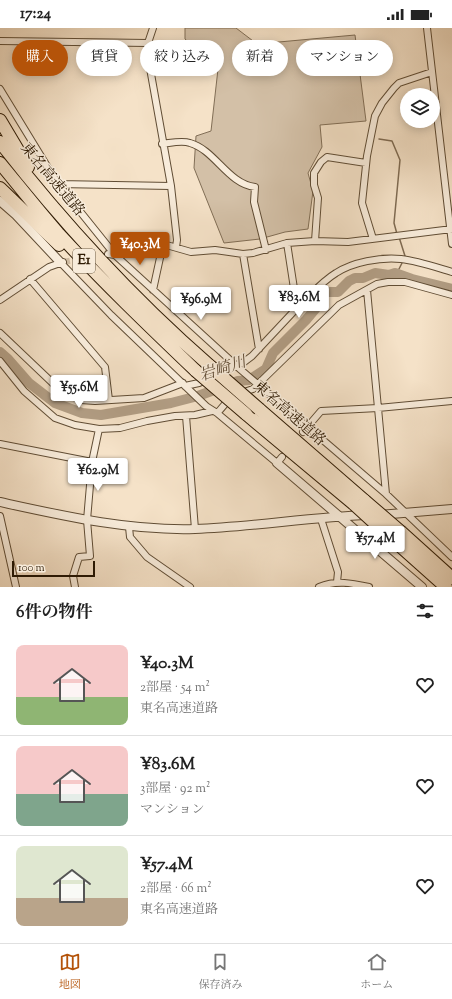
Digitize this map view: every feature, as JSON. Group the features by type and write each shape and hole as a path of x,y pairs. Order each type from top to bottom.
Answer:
{"highway":[{"path":"0,120 66,223"},
{"name":"東名高速道路","path":"0,142 66,223 128,288 210,366 259,409 360,503 395,534 452,578"},
{"name":"東名高速道路","path":"0,162 48,221 77,253 127,305 196,371 246,414 360,503"},
{"path":"0,188 124,306 177,352"},
{"name":"東名高速道路","path":"395,534 446,587"}],"street":[{"path":"149,40 153,28"},
{"path":"427,28 452,244"},
{"path":"0,41 140,44"},
{"path":"373,239 362,203 366,163 375,116 382,103 399,83 432,72"},
{"path":"151,76 162,144 171,186 177,240 176,247"},
{"path":"0,89 58,184 111,254 255,382 305,430 386,494 452,557"},
{"path":"162,144 189,142 201,148 241,184 255,187 254,202 266,250"},
{"path":"27,154 36,148"},
{"path":"315,241 318,198 314,185 314,172 327,157 366,163"},
{"path":"58,184 171,186"},
{"path":"0,201 16,215 62,262 111,315 206,406 279,460 341,518 422,587"},
{"path":"111,254 163,244 191,252 215,250 243,254 266,250 287,243 315,241 348,242 451,229"},
{"path":"287,243 297,308"},
{"path":"153,290 163,244"},
{"path":"243,254 259,349"},
{"path":"0,333 61,391 81,400 144,398 199,383 239,368 297,308 334,273 345,268 367,262 401,259 452,272"},
{"path":"0,300 49,267 62,262"},
{"path":"30,279 104,368 109,400"},
{"path":"0,361 24,391 55,418 75,425 99,429 120,428 146,421 175,416 195,416 214,412 224,407 227,401 238,394 253,388 255,382 339,305 377,284 388,282 405,282 452,295"},
{"path":"367,290 386,494"},
{"path":"305,430 322,411 378,408 452,401"},
{"path":"186,416 195,529"},
{"path":"74,587 72,576 79,557 90,556 86,520 92,462 99,429"},
{"path":"0,444 92,462"},
{"path":"0,502 86,520 129,527 195,529 452,509"},
{"path":"0,516 16,587"},
{"path":"321,519 338,572 338,582"},
{"path":"129,527 130,537 147,557 190,587"},
{"path":"319,587 338,582 350,582 369,587"}],"shaded area":[{"path":"185,28 236,28 252,40 232,40 232,76 288,76 288,41 296,40 296,76 360,76 366,121 320,125 322,147 308,173 313,191 308,229 285,232 260,239 224,243 194,168 196,136 211,131 217,76 224,76 224,40 185,39"},
{"path":"355,35 356,40 301,40"}],"waterway":[{"path":"379,139 392,141 400,160 394,223 397,234"},
{"path":"399,237 405,256 404,258"},
{"path":"395,273 403,261"},
{"name":"岩崎川","path":"0,352 29,383 55,403 82,413 101,415 171,403 198,396 238,381 249,380 266,369 273,353 316,308 318,298 323,292 338,292 349,281 355,278 363,278 375,273 389,275 395,273 452,289"}],"tunnel":[{"path":"64,262 82,258"}]}
